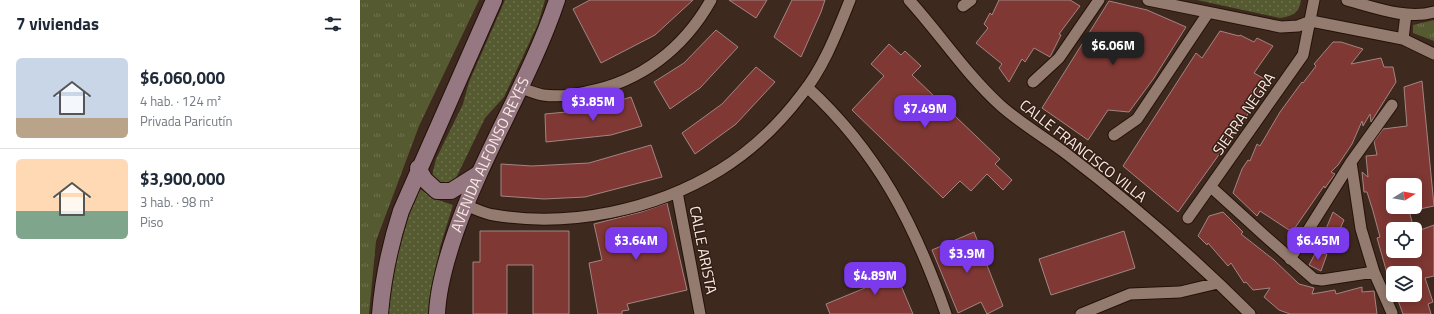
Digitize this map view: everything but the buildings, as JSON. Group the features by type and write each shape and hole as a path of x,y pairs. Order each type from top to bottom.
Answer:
{"main road":[{"path":"380,314 382,291 391,243 401,211 418,168 494,0"},
{"name":"AVENIDA ALFONSO REYES","path":"437,314 448,256 465,205 478,174 545,35 557,0"},
{"path":"418,168 425,180 437,191 451,191 478,174"}],"street":[{"path":"520,88 544,95 575,94 622,83 661,60 682,42 698,22 711,0"},
{"path":"465,205 492,215 536,219 578,217 625,208 677,192 719,170 734,161 773,127 807,88 834,39 850,0"},
{"name":"CALLE FRANCISCO VILLA","path":"909,0 999,104 1017,120 1067,154 1142,216 1218,283 1250,314"},
{"path":"1033,82 1059,58 1100,0"},
{"path":"1148,0 1281,27 1298,26 1311,21 1403,39 1434,54"},
{"name":"SIERRA NEGRA","path":"1188,218 1303,55 1314,0"},
{"path":"1347,0 1406,14 1424,15 1434,12"},
{"path":"1114,135 1137,119 1208,13"},
{"path":"1403,39 1406,14"},
{"path":"807,88 843,124 893,191 915,234 946,314"},
{"path":"1290,259 1351,162 1392,105"},
{"path":"1351,162 1361,230 1374,272 1392,313"},
{"path":"1211,186 1290,259 1314,279 1322,280 1374,272"},
{"name":"CALLE ARISTA","path":"677,192 700,314"},
{"path":"1081,314 1130,294 1180,292 1218,283"}],"green space":[{"path":"360,0 479,0 419,126 376,241 369,314 360,314"},
{"path":"505,0 545,0 538,24 504,97 485,118 457,176 451,184 443,187 432,176 436,159 463,104 469,82"},
{"path":"1197,0 1301,0 1299,8 1294,14 1280,18"},
{"path":"1434,20 1434,41 1413,33 1413,25"},
{"path":"418,188 438,200 453,205 440,247 429,314 387,314 390,281"}]}
